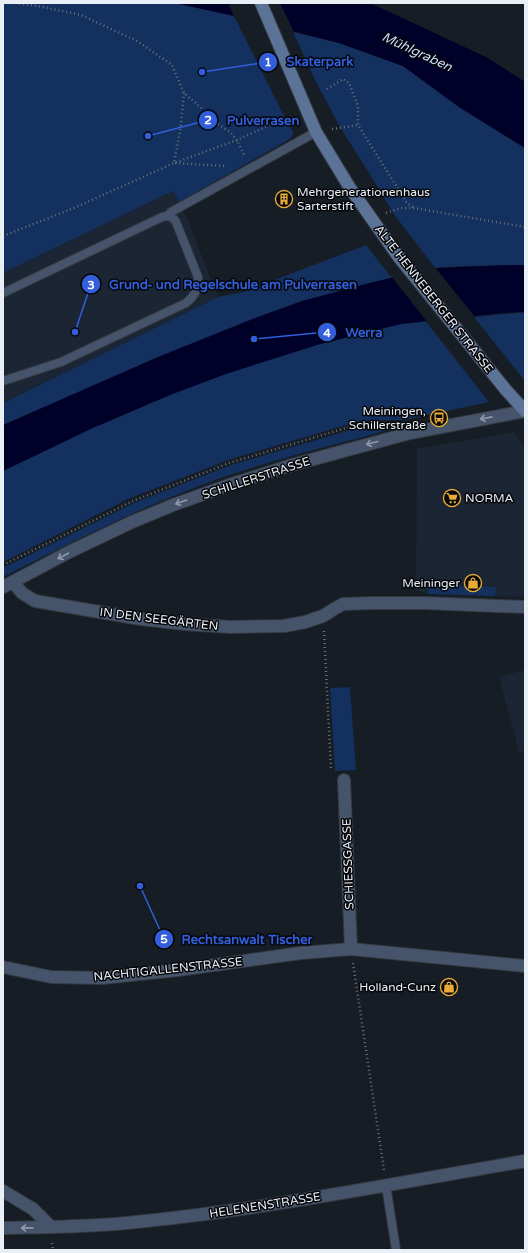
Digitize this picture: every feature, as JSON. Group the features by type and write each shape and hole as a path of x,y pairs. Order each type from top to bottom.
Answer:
{"main road":[{"name":"ALTE HENNEBERGER STRASSE","path":"261,3 316,132 371,220 398,256 514,400 525,411"}],"street":[{"name":"SCHILLERSTRASSE","path":"8,585 69,552 132,522 173,505 229,485 292,465 410,433 525,411"},
{"name":"IN DEN SEEGÄRTEN","path":"8,585 35,601 141,619 230,627 284,626 305,622 323,616 343,604 425,603 525,607"},
{"name":"SCHIESSGASSE","path":"344,780 351,949"},
{"name":"NACHTIGALLENSTRASSE","path":"3,967 51,977 102,978 178,970 301,953 351,949 525,966"},
{"name":"HELENENSTRASSE","path":"3,1228 135,1223 249,1209 525,1161"},
{"path":"3,1191 32,1209 51,1227"}],"lane":[{"path":"3,293 162,217 168,216 171,212 243,171 316,132"},
{"path":"3,381 61,362 192,299 198,288 198,277 176,222 168,216"},
{"path":"386,1185 396,1250"}],"path":[{"path":"3,4 22,4 81,15 137,41 172,65 184,93 214,121 231,133 237,140 248,163"},
{"path":"327,89 343,79 349,83 358,106 358,125 407,203 414,208"},
{"path":"174,163 180,132 184,93"},
{"path":"3,236 74,208 174,163 237,140 270,125"},
{"path":"316,132 358,125"},
{"path":"174,163 239,168 243,171"},
{"path":"371,220 394,209 414,208 525,227"},
{"path":"323,616 332,772 344,780"},
{"path":"351,949 386,1185"}],"shaded area":[{"path":"3,3 175,3 234,16 294,133 290,139 179,202 173,191 3,273"},
{"path":"293,32 339,43 403,66 459,107 525,148 525,265 435,268 393,213 340,127 315,80"},
{"path":"173,191 186,216 218,297 3,403 3,273"},
{"path":"366,245 489,402 405,420 360,421 231,459 130,498 3,562 3,403 218,297 243,292"},
{"path":"525,312 525,381 474,317"},
{"path":"399,426 257,466 183,492 105,526 3,577 3,568 134,503 231,465 357,428"},
{"path":"514,432 525,446 525,597 428,594 416,590 417,449"},
{"path":"428,586 496,587 495,596 428,594"},
{"path":"525,670 525,751 519,752 499,677"},
{"path":"350,687 356,770 335,771 330,688"}],"water":[{"name":"Mühlgraben","path":"175,3 369,3 488,58 525,82 525,148 459,107 403,66 339,43 234,16"},
{"path":"525,265 525,312 401,324 317,345 226,374 170,395 93,428 3,471 3,425 158,357 302,301 373,282 435,268"}],"pier":[{"path":"228,3 280,3 295,34 235,19"},
{"path":"434,266 476,318 428,323 391,276"}],"place":[{"name":"Skaterpark","path":"202,72"},
{"name":"Pulverrasen","path":"148,136"},
{"name":"Mehrgenerationenhaus Sarterstift","path":"284,199"},
{"name":"Grund- und Regelschule am Pulverrasen","path":"75,332"},
{"name":"Werra","path":"254,339"},
{"name":"Meiningen, Schillerstraße","path":"439,418"},
{"name":"NORMA","path":"452,498"},
{"name":"Meininger","path":"473,583"},
{"name":"Rechtsanwalt Tischer","path":"140,886"},
{"name":"Holland-Cunz","path":"449,987"}]}
